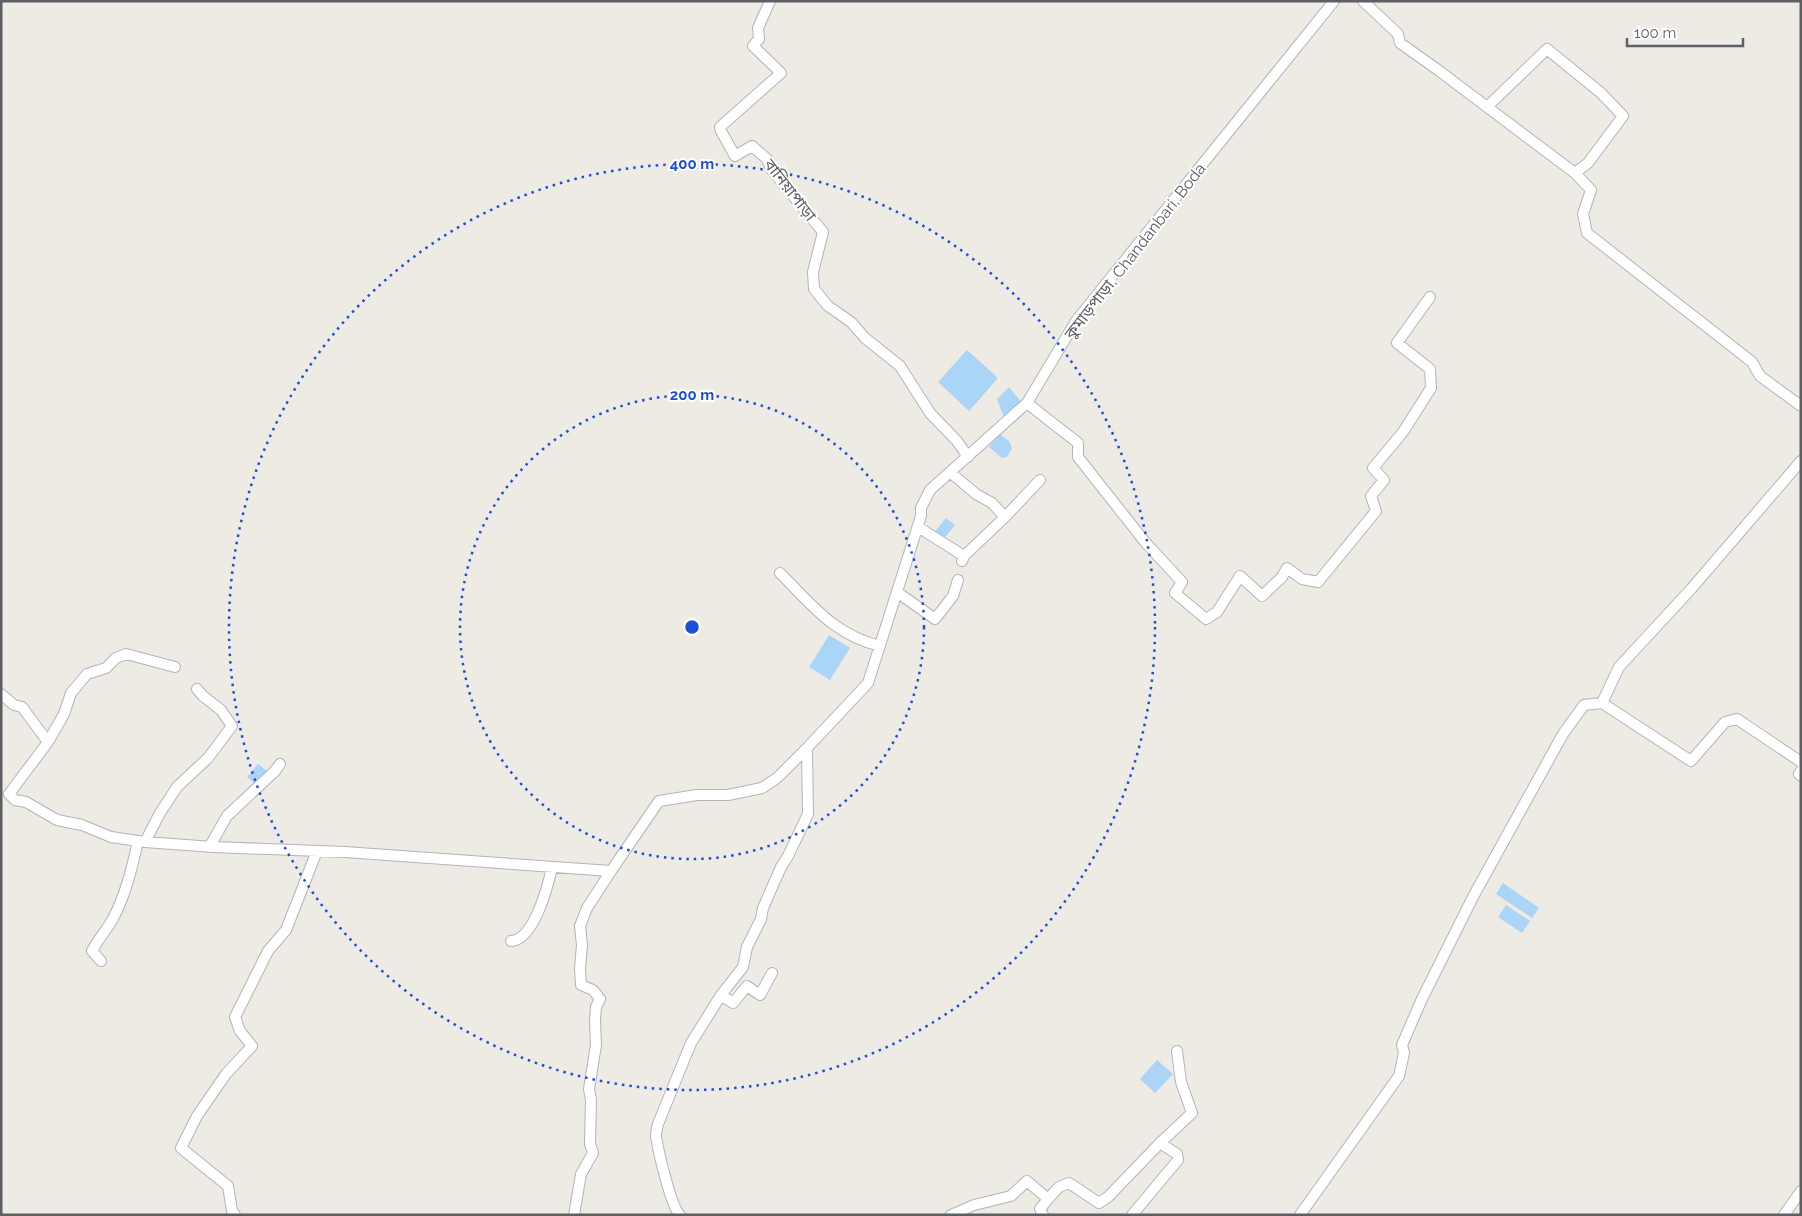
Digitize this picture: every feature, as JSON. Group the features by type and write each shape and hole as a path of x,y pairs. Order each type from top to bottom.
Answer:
{"street":[{"name":"বানিয়াপাড়া","path":"770,1 758,28 759,40 754,46 781,73 720,128 721,131 735,156 752,146 767,160 771,169 823,232 813,272 814,289 828,306 851,322 865,338 900,366 930,413 957,441 968,457"},
{"name":"কুমাড়পাড়া, Chandanbari, Boda","path":"574,1215 581,1174 593,1153 590,1144 591,1100 589,1089 596,1045 596,1007 600,999 593,990 581,985 582,945 580,926 587,908 659,801 679,797 728,795 762,788 777,778 868,683 918,527 921,508 930,490 951,473 1027,402 1076,321 1334,1"},
{"path":"1363,1 1398,34 1400,43 1574,173 1591,190 1584,214 1587,233 1752,362 1760,376 1801,406"},
{"path":"1487,107 1547,49 1601,93 1623,116 1588,163 1574,173"},
{"path":"1027,402 1078,443 1078,457 1145,542 1182,582 1175,593 1206,619 1217,612 1240,576 1262,596 1282,577 1287,568 1302,580 1318,582 1376,511 1371,496 1384,480 1373,468 1403,432 1431,388 1430,368 1397,343 1430,297"},
{"path":"1602,702 1619,666 1692,588 1801,460"},
{"path":"951,473 976,494 992,502 1005,517"},
{"path":"918,527 963,559 1040,480"},
{"path":"780,573 829,623 855,639 880,646"},
{"path":"897,592 935,619 953,596 958,580"},
{"path":"175,667 126,654 116,658 106,668 87,674 71,693 64,714 48,742 9,794 15,800 26,802 57,820 82,825 111,837 210,846 317,851 611,872"},
{"path":"101,962 92,951 111,921 142,841 177,787 208,758 232,726 221,710 202,696 197,689"},
{"path":"1,694 14,705 22,707 48,742"},
{"path":"1300,1215 1399,1076 1404,1053 1402,1045 1474,895 1563,734 1584,705 1602,702 1692,761 1725,722 1738,719 1801,762"},
{"path":"680,1215 670,1196 656,1134 657,1129 691,1043 721,995 743,967 747,948 781,867 808,814 807,748"},
{"path":"210,846 227,816 280,764"},
{"path":"1801,771 1799,774 1801,776"},
{"path":"235,1215 232,1211 228,1186 181,1148 197,1116 226,1074 252,1046 240,1031 235,1017 268,951 286,930 317,851"},
{"path":"511,942 518,941 527,933 548,886 552,867"},
{"path":"721,995 732,1003 747,986 760,995 772,973"},
{"path":"1043,1215 1040,1210 1048,1199 1059,1187 1069,1183 1099,1203 1108,1197 1192,1113 1181,1082 1177,1051"},
{"path":"1132,1215 1178,1160 1177,1154 1160,1143"},
{"path":"951,1215 974,1205 1011,1196 1027,1181 1048,1199"},
{"path":"1784,1215 1801,1191"}],"water":[{"path":"967,350 998,378 969,411 938,382"},
{"path":"1009,387 1021,402 1004,418 997,399"},
{"path":"999,434 1009,441 1012,448 1007,457 1002,458 989,447"},
{"path":"946,518 955,525 942,541 933,534"},
{"path":"829,635 850,648 830,680 809,667"},
{"path":"258,764 267,771 256,784 247,777"},
{"path":"1503,883 1539,908 1532,918 1496,894"},
{"path":"1506,905 1530,921 1522,933 1498,917"},
{"path":"1157,1060 1173,1074 1155,1093 1140,1079"}]}
